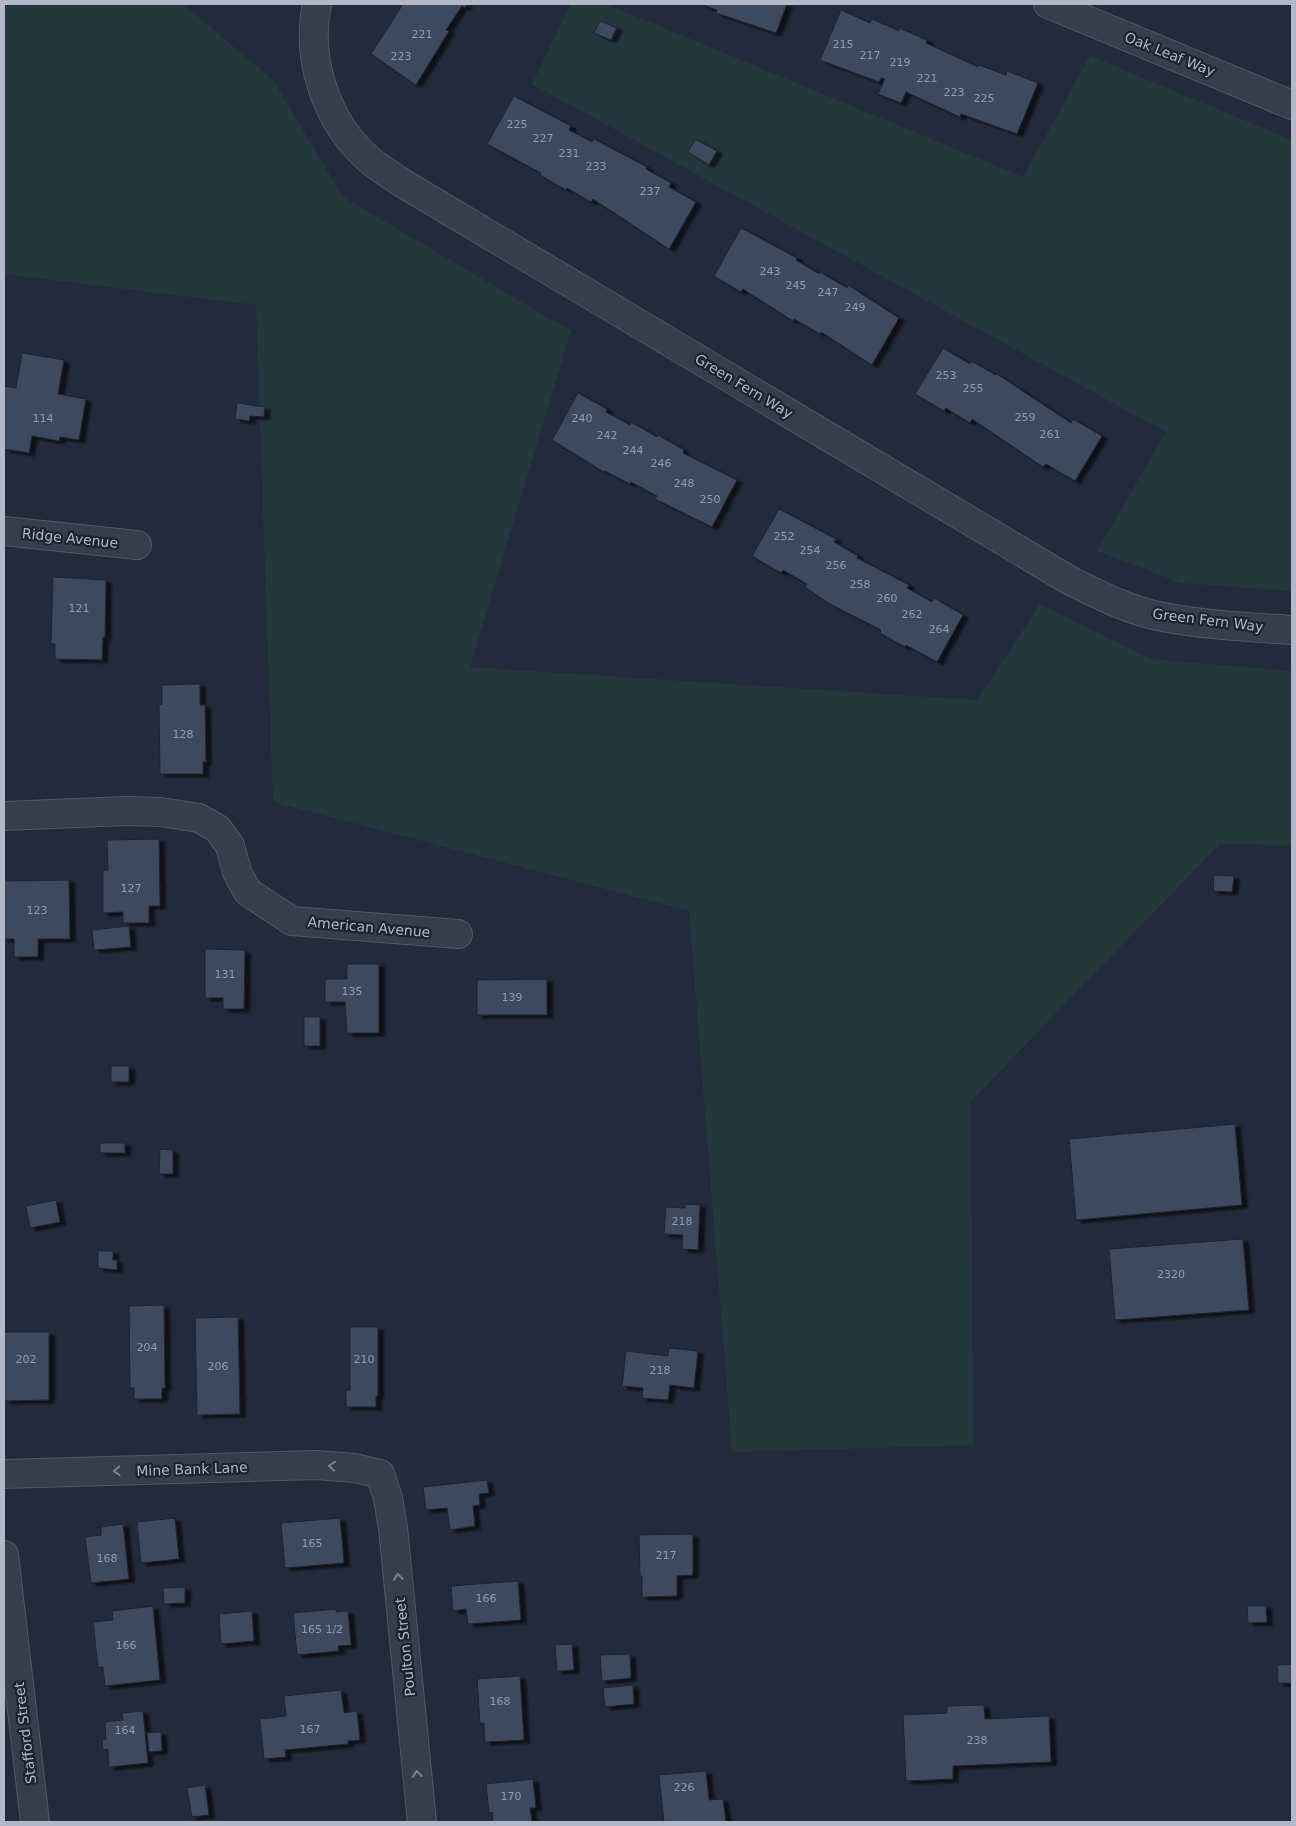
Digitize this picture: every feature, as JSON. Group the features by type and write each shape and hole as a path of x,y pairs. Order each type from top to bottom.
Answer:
{"street":[{"name":"Green Fern Way","path":"318,4 313,50 322,85 338,123 362,154 399,181 1068,580 1111,601 1158,616 1212,624 1292,630"},
{"name":"Oak Leaf Way","path":"1048,4 1292,105"},
{"name":"Ridge Avenue","path":"4,531 137,545"},
{"name":"American Avenue","path":"4,816 161,812 199,818 218,829 230,846 237,872 248,892 292,921 458,934"},
{"name":"Mine Bank Lane","path":"4,1474 316,1465 355,1468 380,1474"},
{"name":"Poulton Street","path":"380,1474 388,1498 393,1528 422,1822"},
{"name":"Stafford Street","path":"4,1555 35,1822"}],"green space":[{"path":"4,4 183,4 273,80 343,197 571,331 470,667 977,700 1040,604 1152,659 1292,671 1292,845 1220,844 971,1101 973,1445 732,1452 689,911 273,802 256,305 4,274"},
{"path":"571,4 606,4 1023,177 1090,56 1292,140 1292,591 1181,583 1097,551 1166,432 532,84"}],"building":[{"path":"403,4 467,4 465,8 462,6 446,30 449,31 416,85 371,54"},
{"path":"700,4 787,4 776,33 716,13 717,10"},
{"path":"841,10 870,23 872,19 899,31 899,28 927,40 926,43 978,67 979,65 1006,75 1007,71 1038,83 1017,134 961,114 960,117 906,92 901,103 878,94 885,79 881,78 879,82 820,60"},
{"path":"600,21 617,28 611,40 594,33"},
{"path":"514,96 571,126 569,130 592,142 594,139 647,167 646,169 671,183 669,187 696,202 669,249 593,199 591,202 567,188 566,190 540,175 541,173 487,144"},
{"path":"695,139 717,151 709,165 688,152"},
{"path":"741,228 797,258 796,260 819,274 820,272 847,288 848,285 899,318 872,365 821,332 820,334 794,319 793,321 743,289 741,292 714,276"},
{"path":"943,348 970,364 971,361 997,374 1071,423 1073,419 1102,436 1075,481 1046,464 1043,467 972,419 970,423 946,408 944,411 915,394"},
{"path":"22,353 64,360 58,394 86,399 79,440 60,437 59,441 32,436 29,453 4,449 4,386 16,388"},
{"path":"578,393 607,409 606,412 630,425 631,422 657,437 658,435 684,450 683,453 737,480 712,527 655,499 657,496 631,482 630,484 604,472 552,440"},
{"path":"237,403 265,407 264,417 250,416 249,421 235,419"},
{"path":"779,509 836,539 834,542 858,556 857,558 909,585 907,588 932,602 934,598 963,615 937,662 906,645 905,647 880,633 881,630 830,604 805,587 807,584 783,570 781,573 752,556"},
{"path":"53,577 106,580 105,637 103,637 102,660 55,659 55,644 51,644"},
{"path":"200,684 200,705 205,705 206,762 203,762 203,774 160,774 159,705 162,704 162,685"},
{"path":"159,839 160,906 149,906 149,923 123,923 123,912 103,913 103,870 108,870 107,840"},
{"path":"1214,875 1234,876 1232,892 1213,891"},
{"path":"69,880 70,939 38,939 38,957 14,957 14,939 4,939 4,881"},
{"path":"129,926 131,947 94,950 92,930"},
{"path":"205,949 245,950 244,1009 223,1009 223,998 205,998"},
{"path":"347,964 379,964 379,1033 347,1033 345,1002 325,1002 325,979 347,979"},
{"path":"547,979 547,1015 477,1015 477,980"},
{"path":"304,1017 320,1017 320,1046 304,1046"},
{"path":"111,1066 129,1066 129,1082 111,1082"},
{"path":"1235,1124 1242,1205 1076,1220 1069,1139"},
{"path":"100,1143 125,1143 125,1153 100,1153"},
{"path":"160,1149 173,1150 173,1174 159,1174"},
{"path":"56,1200 60,1222 30,1228 26,1206"},
{"path":"685,1204 700,1205 698,1250 682,1249 683,1235 664,1234 666,1207 685,1208"},
{"path":"1243,1239 1249,1310 1115,1320 1109,1249"},
{"path":"98,1251 113,1251 113,1260 117,1260 117,1270 98,1268"},
{"path":"164,1305 165,1388 162,1388 162,1399 134,1399 134,1388 130,1388 129,1306"},
{"path":"238,1317 240,1414 197,1415 195,1318"},
{"path":"350,1327 378,1327 378,1396 376,1396 376,1407 346,1407 346,1390 350,1390"},
{"path":"4,1332 49,1332 49,1400 4,1401"},
{"path":"669,1348 698,1351 694,1388 670,1385 668,1400 642,1398 643,1388 622,1386 626,1351 668,1356"},
{"path":"487,1480 489,1493 479,1494 480,1505 473,1506 475,1526 450,1530 447,1508 426,1510 423,1487"},
{"path":"175,1518 179,1559 141,1563 137,1522"},
{"path":"340,1518 344,1563 285,1568 281,1523"},
{"path":"123,1524 129,1579 91,1583 85,1537 101,1535 101,1527"},
{"path":"693,1534 693,1575 677,1576 677,1596 642,1597 639,1535"},
{"path":"518,1581 521,1620 468,1624 466,1609 453,1611 451,1586"},
{"path":"185,1587 185,1603 164,1604 163,1588"},
{"path":"153,1606 160,1680 105,1686 103,1667 98,1667 93,1622 113,1620 112,1611"},
{"path":"1247,1606 1266,1606 1267,1622 1248,1623"},
{"path":"336,1609 336,1612 348,1611 351,1645 338,1646 339,1651 297,1655 293,1613"},
{"path":"252,1611 254,1641 221,1644 219,1614"},
{"path":"572,1644 574,1670 557,1671 555,1645"},
{"path":"630,1654 631,1678 602,1681 600,1655"},
{"path":"1292,1664 1292,1683 1278,1683 1277,1665"},
{"path":"520,1676 524,1740 485,1742 484,1723 480,1723 477,1679"},
{"path":"633,1685 634,1704 605,1707 603,1688"},
{"path":"341,1690 344,1713 357,1711 360,1740 348,1741 348,1744 285,1750 286,1757 264,1759 260,1719 286,1716 284,1696"},
{"path":"984,1705 985,1719 1049,1716 1051,1762 953,1766 953,1779 906,1781 903,1715 947,1713 947,1706"},
{"path":"143,1711 148,1763 109,1767 108,1749 103,1750 102,1740 106,1739 105,1722 123,1720 122,1713"},
{"path":"161,1732 162,1751 149,1752 147,1733"},
{"path":"706,1771 709,1800 723,1799 726,1822 664,1822 659,1775"},
{"path":"533,1779 536,1808 530,1808 532,1822 493,1822 492,1812 489,1813 486,1784"},
{"path":"205,1785 209,1815 192,1817 187,1788"}]}
